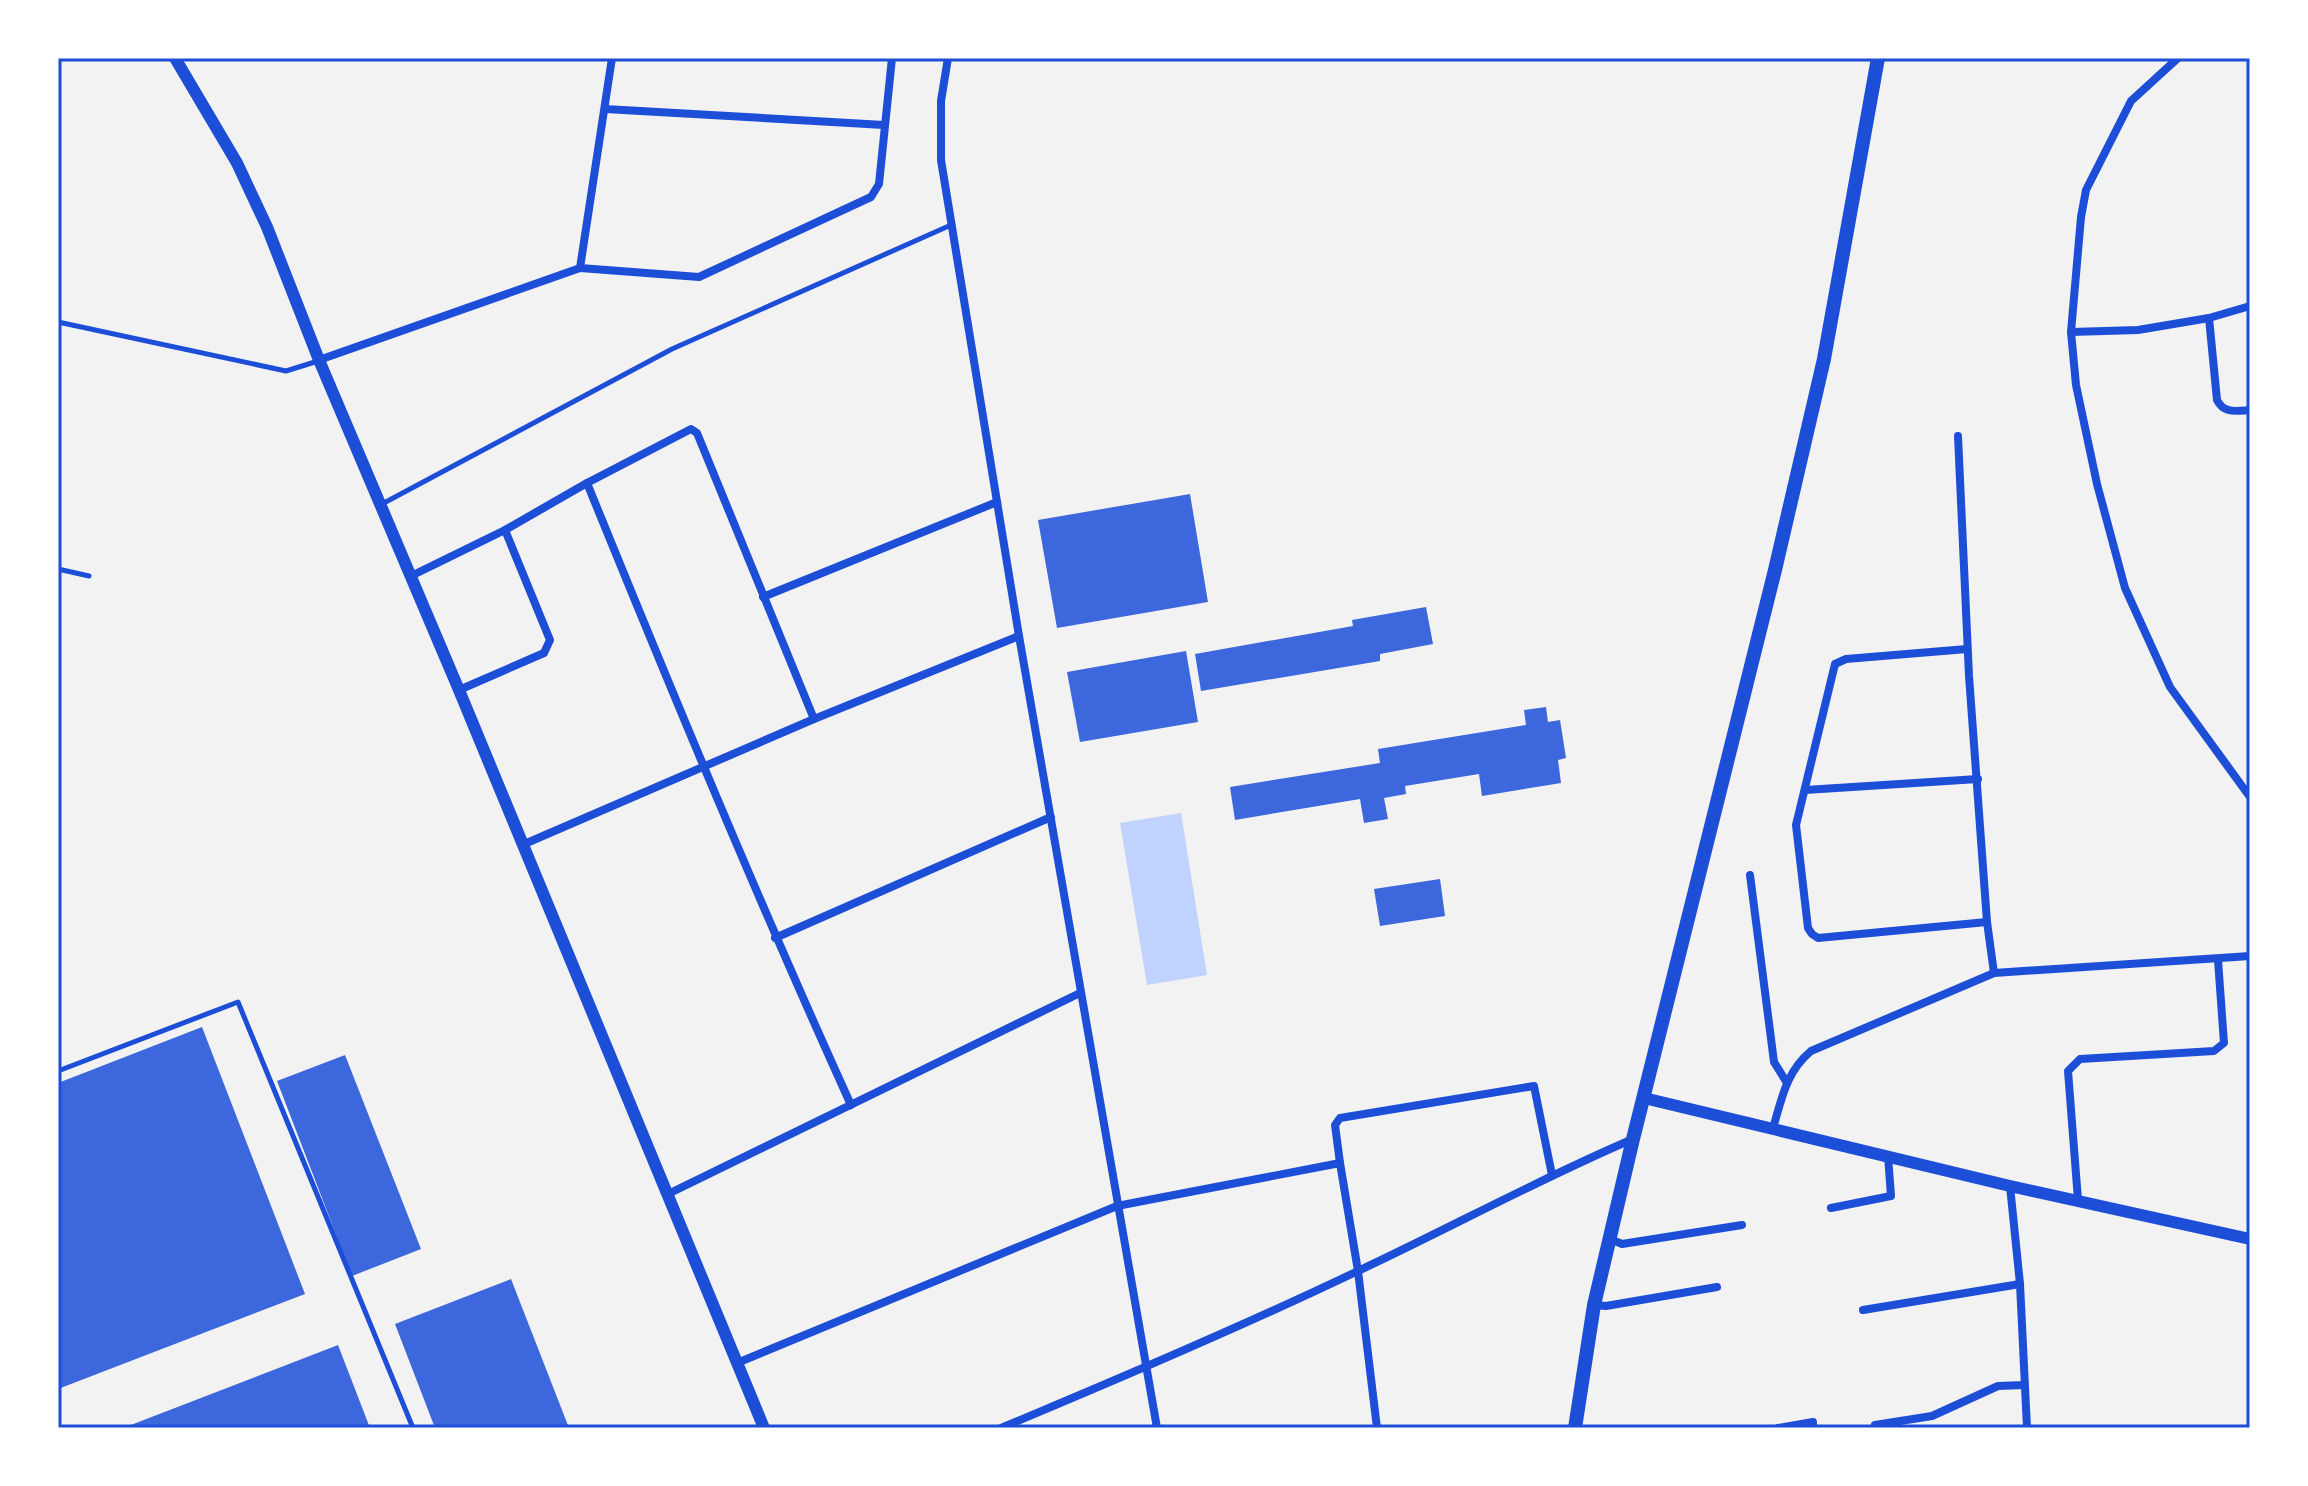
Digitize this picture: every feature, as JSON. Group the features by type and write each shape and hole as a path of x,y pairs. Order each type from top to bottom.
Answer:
{"main road":[{"path":"1575,1428 1594,1305 1824,359 1878,58"}],"street":[{"path":"175,58 254,197 764,1428"},
{"path":"580,268 612,58"},
{"path":"319,360 580,268 699,277 871,197 879,184 892,58"},
{"path":"948,58 941,101 941,160 1019,636 1157,1428"},
{"path":"2178,58 2131,101 2086,190 2071,332 2076,385 2097,484 2125,588 2170,687 2250,797"},
{"path":"605,109 884,125"},
{"path":"2071,332 2138,330 2209,318 2250,306"},
{"path":"2209,318 2220,407 2228,411 2250,410"},
{"path":"411,576 505,530 691,429 697,433 814,719"},
{"path":"1958,436 1967,649 1987,922 1994,973"},
{"path":"587,483 702,767 851,1105"},
{"path":"763,597 997,502"},
{"path":"459,690 544,653 550,640 505,530"},
{"path":"522,845 814,719 1019,636"},
{"path":"1967,649 1846,659 1835,664 1796,825 1808,928 1818,938 1987,922"},
{"path":"1805,790 1978,779"},
{"path":"775,938 1051,817"},
{"path":"1750,875 1774,1062 1787,1083"},
{"path":"1773,1128 1787,1083 1799,1061 1811,1051 1994,973 2250,956"},
{"path":"2078,1200 2068,1071 2080,1059 2214,1051 2221,1048 2224,1043 2218,960"},
{"path":"668,1194 1080,993"},
{"path":"1377,1428 1358,1271 1335,1125 1340,1118 1534,1086 1552,1175"},
{"path":"1644,1098 2010,1186 2250,1239"},
{"path":"1001,1428 1146,1368 1358,1271 1552,1175 1633,1139"},
{"path":"1831,1208 1891,1196 1888,1156"},
{"path":"737,1363 1117,1206 1340,1163"},
{"path":"2010,1186 2020,1284 2027,1428"},
{"path":"1610,1239 1622,1244 1742,1225"},
{"path":"1863,1310 2020,1284"},
{"path":"1594,1305 1606,1306 1717,1287"},
{"path":"1875,1425 1932,1416 1998,1386 2024,1385"},
{"path":"1778,1428 1813,1422 1813,1428"}],"lane":[{"path":"381,504 672,349 951,224"},
{"path":"58,322 286,371 319,360"},
{"path":"58,569 89,576"},
{"path":"58,1071 238,1002 413,1428"}],"water":[{"path":"1181,813 1207,975 1147,985 1120,823"}],"building":[{"path":"1190,494 1208,602 1057,628 1038,520"},
{"path":"1426,607 1433,644 1380,654 1380,661 1201,691 1195,654 1353,626 1352,620"},
{"path":"1186,651 1198,722 1080,742 1067,672"},
{"path":"1546,707 1548,722 1560,720 1566,758 1558,760 1561,783 1482,796 1479,774 1405,786 1406,794 1384,798 1388,819 1364,823 1360,799 1235,820 1230,787 1380,763 1378,749 1526,725 1524,710"},
{"path":"1440,879 1445,916 1380,926 1374,889"},
{"path":"202,1027 305,1294 58,1389 58,1083"},
{"path":"345,1055 421,1249 352,1276 277,1081"},
{"path":"511,1279 569,1428 435,1428 395,1324"},
{"path":"338,1345 370,1428 123,1428"}]}
